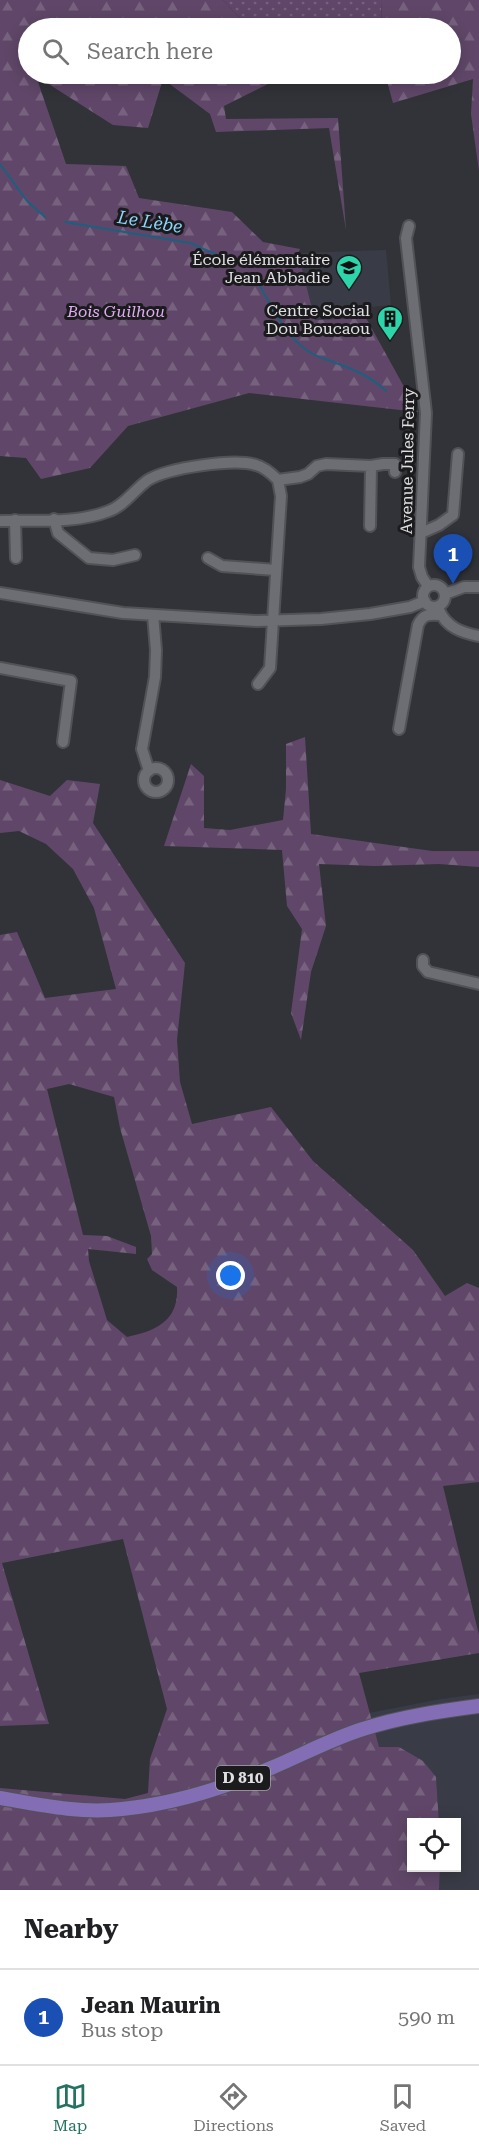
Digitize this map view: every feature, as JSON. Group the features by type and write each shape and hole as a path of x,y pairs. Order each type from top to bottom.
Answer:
{"main road":[{"name":"D 810","path":"0,1798 63,1809 122,1809 186,1797 269,1769 364,1728 479,1706"}],"street":[{"name":"Avenue Jules Ferry","path":"409,226 406,238 426,412 419,567 428,586"},
{"path":"421,533 439,525 453,515 458,454"},
{"path":"0,521 80,518 111,511 149,480 170,470 205,464 255,464 278,480 300,477 308,474 317,466 326,464 371,466 390,463 395,464 394,472"},
{"path":"370,526 371,466"},
{"path":"258,684 270,668 280,496 278,480"},
{"path":"54,519 58,533 89,558 113,560 135,555"},
{"path":"15,520 16,558"},
{"path":"208,558 222,566 276,570"},
{"path":"399,729 418,625 426,615 440,610 444,601 445,594 439,585 428,586 424,593 425,601 440,610 454,629 479,636"},
{"path":"445,594 464,587 479,587"},
{"path":"0,593 93,610 272,622 321,620 370,614 410,608 425,601"},
{"path":"148,771 142,749 155,677 156,650 153,615"},
{"path":"0,668 71,681 63,742"},
{"path":"423,960 423,966 428,972 479,984"}],"shaded area":[{"name":"École élémentaire Jean Abbadie","path":"386,250 391,305 372,307 371,318 315,320 298,253"},
{"path":"479,1694 479,1890 439,1890 440,1872 461,1872 461,1818 439,1818 436,1777 399,1747 379,1748 369,1713"}],"green space":[{"name":"Bois Guilhou","path":"0,0 223,0 240,18 18,18 18,84 39,84 66,164 126,166 139,198 232,212 263,242 300,249 298,253 315,320 366,318 418,412 249,393 128,426 90,468 41,479 26,458 0,456"},
{"path":"223,0 381,0 382,18 240,18"},
{"path":"381,0 479,0 479,171 471,114 473,79 461,83 461,18 382,18"},
{"name":"Bois Guilhou","path":"49,84 161,84 148,128 113,125"},
{"name":"Bois Guilhou","path":"170,84 268,84 224,106 226,119 338,118 346,230 329,128 216,132 210,114"},
{"path":"388,84 456,84 393,103"},
{"path":"305,737 311,834 432,851 479,851 479,867 439,864 375,866 319,864 326,926 311,972 301,1040 291,1013 302,929 287,906 282,850 164,846 191,764 204,776 204,828 230,830 283,820 286,744"},
{"path":"0,780 50,796 67,780 100,784 93,823 185,963 177,1040 180,1082 192,1124 271,1107 313,1161 413,1250 445,1296 467,1283 479,1288 479,1482 443,1486 479,1635 479,1653 359,1673 379,1747 399,1747 423,1761 436,1777 439,1818 407,1818 407,1872 440,1872 439,1890 0,1890 0,1788 125,1799 148,1793 150,1759 167,1709 123,1539 2,1563 49,1724 0,1726 0,935 17,932 45,998 116,989 94,908 73,869 46,844 19,831 0,833","holes":["69,1084 114,1097 120,1128 151,1236 152,1254 147,1259 152,1270 177,1287 177,1299 170,1316 156,1328 127,1337 107,1320 89,1261 88,1249 136,1254 136,1247 107,1236 83,1235 47,1089"]}],"waterway":[{"name":"Le Lèbe","path":"0,164 27,201 45,217"},
{"name":"Le Lèbe","path":"65,222 190,243 229,260"},
{"name":"Le Lèbe","path":"258,283 287,331 302,347 316,356 361,374 386,391"}],"place":[{"name":"École élémentaire Jean Abbadie","path":"349,291"},
{"name":"Centre Social Dou Boucaou","path":"390,342"},
{"name":"Jean Maurin","path":"453,584"}]}
